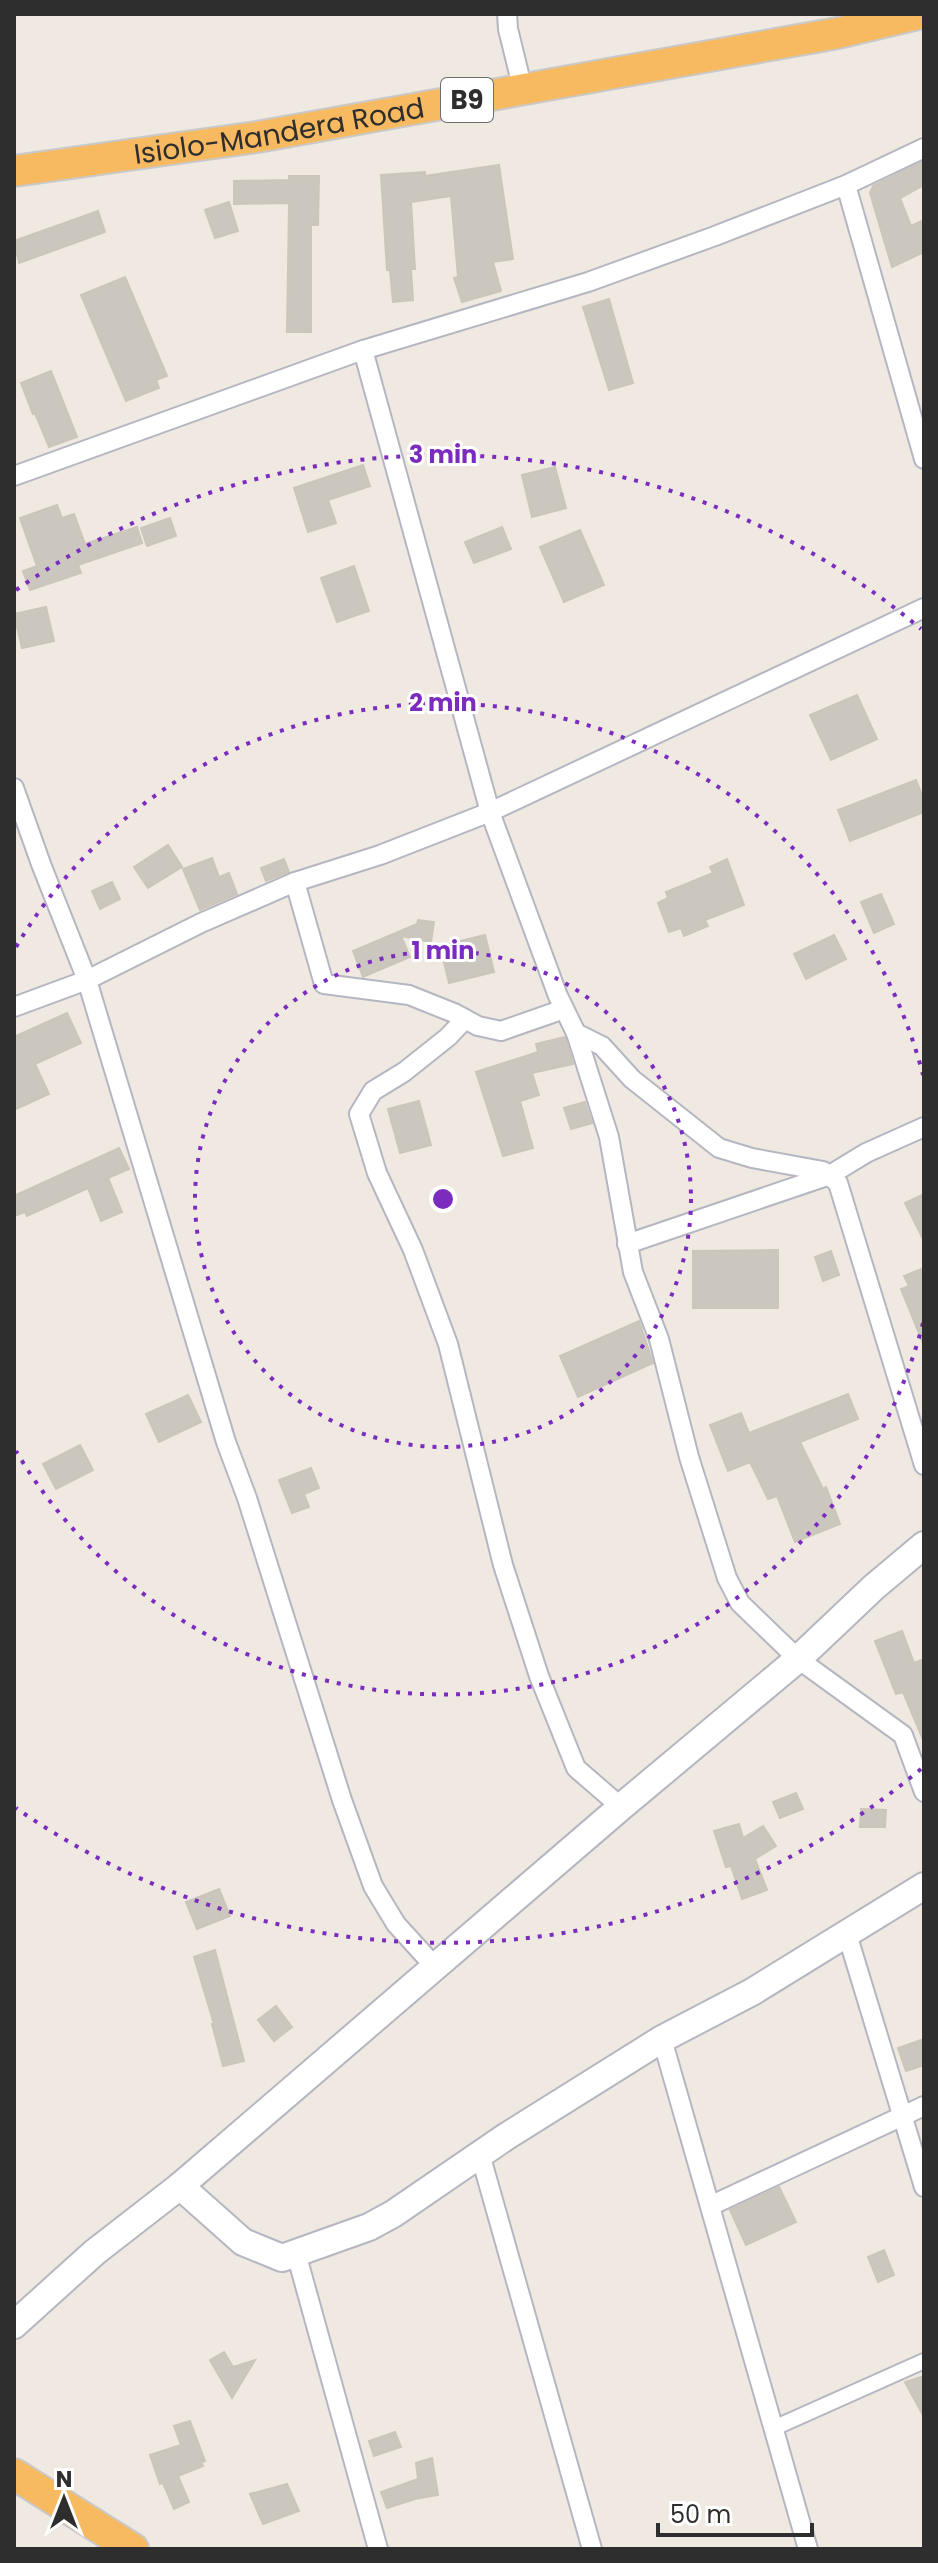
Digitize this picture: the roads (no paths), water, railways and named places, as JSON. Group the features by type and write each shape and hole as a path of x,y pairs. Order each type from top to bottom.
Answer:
{"highway":[{"name":"Isiolo-Mandera Road","path":"14,171 257,137 838,33 918,14"},
{"path":"14,2474 133,2549"}],"main road":[{"path":"14,2325 95,2252 180,2186 798,1659 874,1587 924,1545"},
{"path":"180,2186 243,2242 282,2258 381,2221 480,2154 662,2039 752,1992 924,1886"}],"street":[{"path":"507,14 523,90"},
{"path":"15,473 363,350 588,282 846,185 924,148"},
{"path":"846,185 924,459"},
{"path":"363,350 490,812 564,1009 576,1033 609,1137 633,1272 659,1339 689,1457 727,1578 740,1603 798,1659 903,1735 924,1792"},
{"path":"14,1007 87,980 201,923 295,882 380,855 490,812 924,608"},
{"path":"14,788 87,980 226,1442 247,1498 342,1800 373,1886 396,1924 436,1968"},
{"path":"295,882 324,984 409,995 478,1026 501,1031 564,1009"},
{"path":"465,1019 448,1037 404,1072 373,1091 359,1114 377,1173 413,1250 448,1344 503,1565 539,1676 576,1768 621,1807"},
{"path":"576,1033 602,1046 651,1095 719,1148 752,1158 823,1171 838,1183 924,1465"},
{"path":"627,1244 830,1175 866,1153 924,1127"},
{"path":"847,1934 924,2187"},
{"path":"662,2039 808,2549"},
{"path":"710,2206 924,2106"},
{"path":"480,2154 592,2549"},
{"path":"296,2253 378,2549"},
{"path":"774,2428 924,2361"}]}
